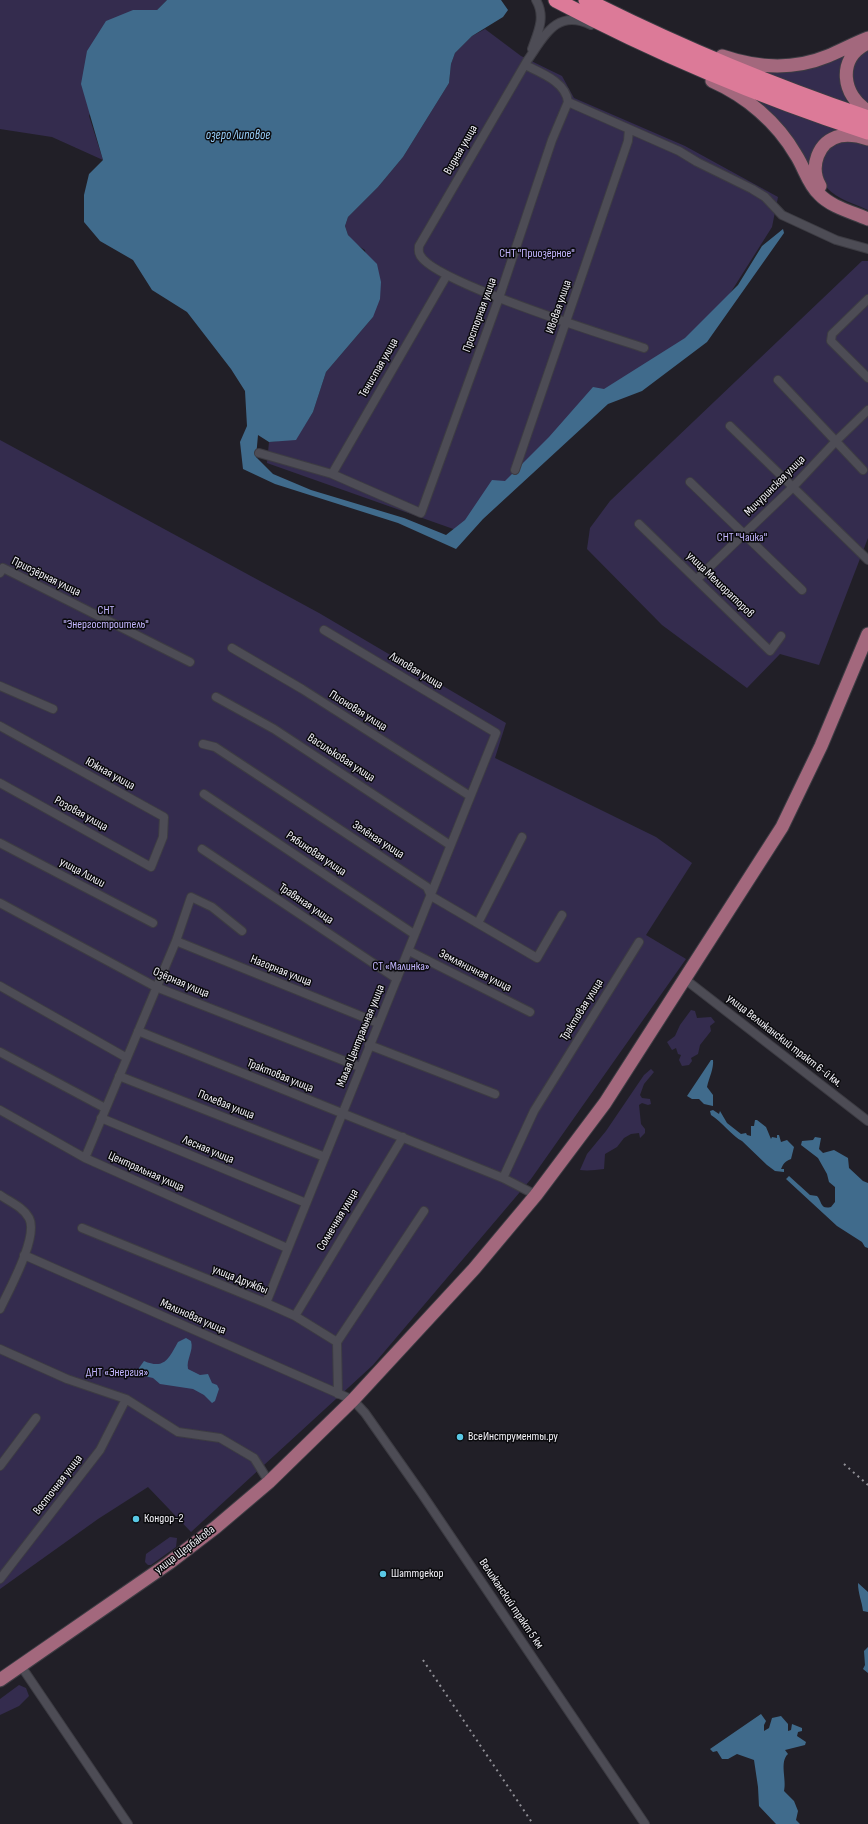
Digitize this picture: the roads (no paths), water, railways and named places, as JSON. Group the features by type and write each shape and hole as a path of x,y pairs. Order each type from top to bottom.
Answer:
{"highway":[{"path":"556,0 670,55 815,114 868,132"},
{"path":"586,0 646,30 731,67 868,118"}],"main road":[{"path":"599,0 710,52 752,64 778,66 810,62 829,56 868,38"},
{"path":"590,17 639,48 716,82 743,98 761,112 783,136 796,155 818,194 829,202 868,218"},
{"path":"868,43 854,53 849,60 846,72 847,86 853,98 868,111"},
{"path":"868,139 845,135 830,140 818,152 814,170 818,183 828,196 868,218"},
{"name":"улица Щербакова","path":"0,1680 216,1528 269,1482 353,1400 474,1269 536,1195 605,1103 686,980 782,826 821,746 868,634"}],"street":[{"path":"526,63 541,20 541,12 536,0"},
{"path":"526,63 551,28 557,23 567,20 586,23 639,48 670,55"},
{"path":"526,63 560,85 568,96 568,102 679,151 697,162 752,189 765,197 782,215 836,240 868,249"},
{"name":"Видная улица","path":"446,274 423,258 419,253 419,246 526,63"},
{"name":"Просторная улица","path":"332,474 421,513 499,298 552,140 568,102"},
{"name":"Ивовая улица","path":"515,470 628,141 629,129"},
{"path":"446,274 499,298 644,348"},
{"name":"Тенистая улица","path":"332,474 446,274"},
{"path":"867,301 832,334 831,341 868,378"},
{"path":"778,380 863,470"},
{"name":"Мичуринская улица","path":"697,579 792,488 836,441 868,410"},
{"path":"730,426 792,488 868,560"},
{"path":"259,453 332,474"},
{"path":"690,482 745,533 802,590"},
{"name":"улица Мелиораторов","path":"639,524 770,650 781,636"},
{"name":"Приозёрная улица","path":"0,573 3,568 190,662"},
{"name":"Липовая улица","path":"324,630 496,733"},
{"name":"Пионовая улица","path":"232,648 302,689 470,796"},
{"path":"0,686 53,709"},
{"name":"Васильковая улица","path":"216,697 274,729 450,844"},
{"name":"Южная улица","path":"0,726 164,817 163,837 151,867"},
{"name":"Малая Центральная улица","path":"266,1303 496,733"},
{"name":"Зелёная улица","path":"203,744 215,747 421,882 427,887 431,896 537,958 562,914"},
{"name":"Розовая улица","path":"0,783 151,867"},
{"name":"Рябиновая улица","path":"204,794 414,934"},
{"path":"478,923 522,837"},
{"name":"улица Лилии","path":"0,843 153,923"},
{"name":"Травяная улица","path":"202,849 397,979"},
{"path":"85,1158 176,941 191,897 212,907 242,931"},
{"name":"Озёрная улица","path":"0,903 156,987 360,1067"},
{"name":"Нагорная улица","path":"176,941 378,1023"},
{"name":"Трактовая улица","path":"503,1178 534,1111 639,942"},
{"name":"Земляничная улица","path":"408,951 530,1012"},
{"name":"улица Велижанский тракт 6-й км.","path":"686,980 868,1121"},
{"path":"0,986 127,1058"},
{"name":"Трактовая улица","path":"138,1031 503,1178 536,1195"},
{"path":"369,1045 495,1094"},
{"path":"0,1052 106,1108"},
{"name":"Полевая улица","path":"119,1076 325,1157"},
{"name":"Центральная улица","path":"0,1110 85,1158 287,1248"},
{"name":"Лесная улица","path":"101,1118 306,1203"},
{"name":"Солнечная улица","path":"295,1316 403,1137"},
{"path":"0,1195 25,1212 30,1219 31,1237 0,1309"},
{"path":"338,1394 337,1342 424,1211"},
{"name":"улица Дружбы","path":"82,1228 266,1303 295,1316 337,1342"},
{"name":"Малиновая улица","path":"24,1255 353,1400"},
{"path":"0,1350 66,1379 126,1399 178,1432 220,1438 254,1458 269,1482"},
{"name":"Восточная улица","path":"0,1580 100,1450 126,1399"},
{"name":"Велижанский тракт 5 км","path":"353,1400 365,1413 426,1501 645,1824"},
{"path":"0,1466 36,1418"},
{"path":"21,1666 128,1824"}],"water":[{"name":"озеро Липовое","path":"167,0 501,0 508,10 503,17 472,36 455,53 451,64 449,83 403,157 378,187 348,217 345,226 348,235 377,264 381,282 380,299 373,317 326,372 313,412 296,440 269,442 258,435 256,457 273,474 311,490 404,518 446,535 465,520 492,480 505,481 549,437 593,387 604,389 685,338 738,285 762,246 783,229 784,233 707,342 642,391 608,404 483,519 456,549 398,523 275,484 243,469 240,442 247,426 245,391 231,369 187,312 152,290 133,260 100,241 84,222 84,195 89,174 103,160 81,84 87,51 106,21 133,10 157,10"},
{"path":"711,1060 713,1060 713,1066 707,1087 713,1095 713,1106 704,1104 699,1099 692,1099 687,1096"},
{"path":"713,1110 719,1114 720,1111 727,1123 741,1134 746,1133 747,1135 751,1136 751,1126 754,1126 755,1120 757,1120 766,1127 771,1139 772,1137 777,1138 777,1135 779,1135 781,1142 787,1140 794,1147 791,1159 784,1163 781,1169 784,1169 784,1172 775,1171 767,1165 742,1141 711,1115 710,1111"},
{"path":"815,1137 821,1138 819,1149 823,1153 834,1150 848,1158 849,1168 863,1181 868,1183 868,1248 865,1247 862,1242 837,1226 786,1179 789,1176 810,1195 817,1196 823,1206 827,1208 831,1207 835,1202 835,1187 829,1182 827,1174 818,1158 801,1145 802,1141 813,1140"},
{"path":"186,1338 191,1341 192,1345 188,1369 200,1375 208,1374 212,1383 217,1385 219,1389 215,1401 212,1403 204,1395 193,1389 160,1384 153,1378 140,1375 139,1368 144,1361 157,1364 166,1361 178,1342"},
{"path":"858,1583 868,1592 868,1612 863,1611"},
{"path":"868,1647 868,1673 863,1669 865,1665 864,1651"},
{"path":"761,1714 766,1721 764,1731 769,1728 772,1718 781,1716 788,1724 788,1731 791,1730 792,1724 802,1728 802,1731 798,1732 797,1736 806,1742 805,1745 785,1750 788,1754 785,1757 784,1762 784,1791 794,1801 798,1811 796,1820 800,1824 776,1824 759,1806 754,1760 737,1754 728,1759 722,1759 717,1751 713,1752 710,1749"}],"railway":[{"path":"844,1464 868,1485"},
{"path":"423,1660 533,1824"}],"place":[{"name":"ВсеИнструменты.ру","path":"460,1437"},
{"name":"Кондор-2","path":"136,1519"},
{"name":"Шаттдекор","path":"383,1574"}],"park label":[{"name":"СНТ \"Приозёрное\"","path":"537,254"},
{"name":"СНТ \"Чайка\"","path":"742,538"},
{"name":"СНТ \"Энергостроитель\"","path":"106,618"},
{"name":"CТ «Малинка»","path":"401,967"},
{"name":"ДНТ «Энергия»","path":"117,1373"}]}
